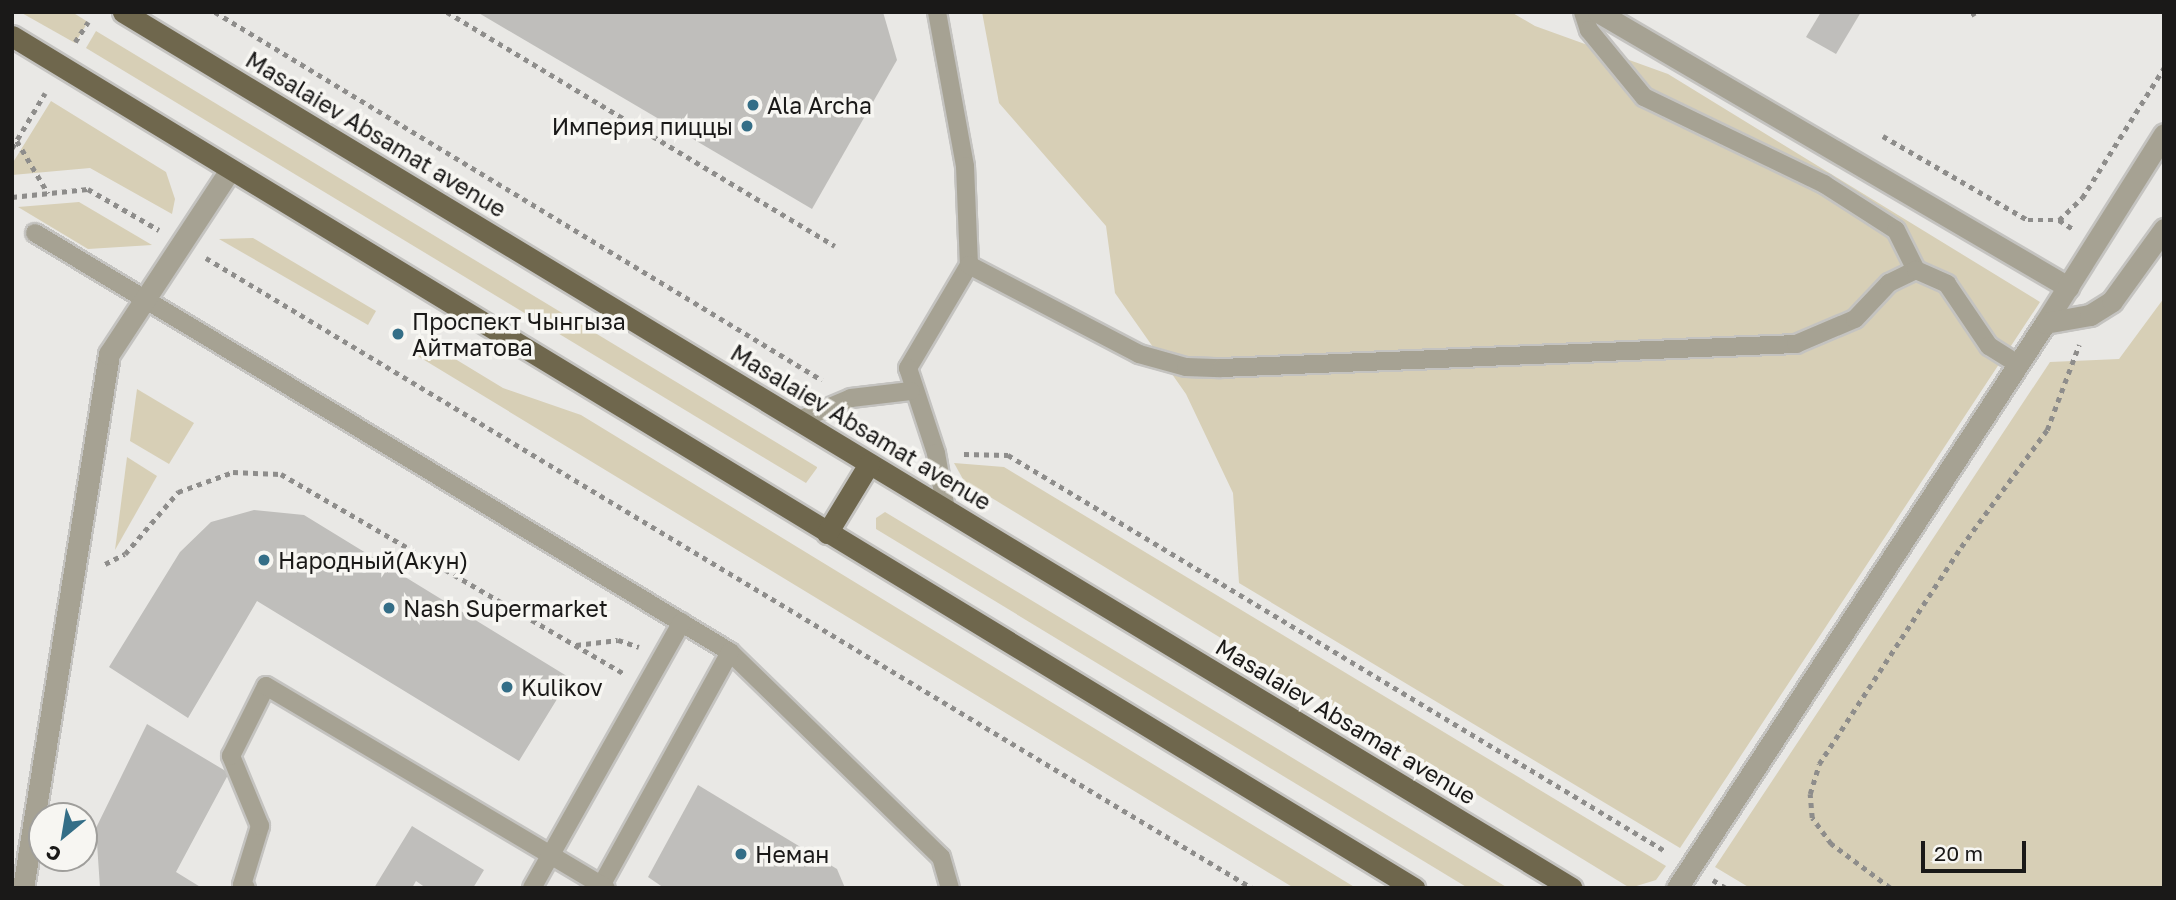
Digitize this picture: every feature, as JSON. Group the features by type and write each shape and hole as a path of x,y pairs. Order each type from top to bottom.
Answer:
{"main road":[{"name":"Masalaiev Absamat avenue","path":"123,12 1572,888"},
{"path":"12,36 229,171 1414,888"},
{"path":"827,533 869,464"}],"street":[{"path":"1598,12 2068,287"},
{"path":"1677,888 2045,323 2164,134"},
{"path":"23,888 109,354 184,244 229,171"},
{"path":"2045,323 2090,315 2121,290 2164,229"}],"lane":[{"path":"937,12 965,166 969,265 908,368 911,391 936,453 946,510"},
{"path":"1583,12 1589,30 1644,97 1747,143 1834,190 1896,230 1916,270 1947,284 1989,346 2018,364"},
{"path":"35,233 730,652 941,857 950,888"},
{"path":"969,265 1139,354 1186,367 1221,368 1797,345 1855,319 1889,283 1916,270"},
{"path":"799,420 851,398 911,391"},
{"path":"532,888 682,622"},
{"path":"246,888 242,885 260,826 231,755 266,686 604,886 730,652"}],"path":[{"path":"447,12 835,246"},
{"path":"75,43 88,22"},
{"path":"1883,136 2028,220 2059,220 2082,198 2164,68"},
{"path":"12,148 45,93"},
{"path":"17,140 48,193"},
{"path":"12,197 88,189 184,244 1252,888"},
{"path":"1890,888 1831,844 1812,818 1810,794 1819,764 1961,547 2047,430 2090,315"},
{"path":"74,578 125,554 178,492 233,472 281,474 646,687"},
{"path":"575,646 618,640 663,655"}],"shaded area":[{"path":"20,12 72,12 88,22 75,43"},
{"path":"982,12 1511,12 1535,26 1668,74 2040,302 1680,848 1239,583 1233,493 1186,394 1115,293 1106,226 999,103"},
{"path":"96,31 817,468 806,483 86,48"},
{"path":"51,101 166,172 175,199 172,214 90,168 12,175 12,164"},
{"path":"79,202 152,245 88,249 18,207"},
{"path":"253,238 376,311 368,325 219,239"},
{"path":"2164,298 2164,888 1750,888 1715,867 2050,362 2119,359"},
{"path":"419,337 503,388 581,415 1356,888 1294,888 411,352"},
{"path":"137,389 194,423 169,464 130,441"},
{"path":"127,457 157,476 115,550"},
{"path":"954,463 1004,467 1666,866 1656,880 1630,888 964,481"},
{"path":"885,512 1508,888 1468,888 876,529 876,518"}],"building":[{"name":"Ala Archa","path":"477,12 883,12 897,60 812,209"},
{"path":"1821,12 1861,12 1836,54 1806,37"},
{"path":"254,510 304,515 570,678 519,761 257,601 188,718 109,667 180,552 211,522"},
{"path":"147,724 229,773 176,872 202,888 100,888 98,824"},
{"path":"698,785 837,869 845,888 664,888 648,877"},
{"path":"412,826 484,870 473,888 426,888 416,881 412,888 374,888"}],"place":[{"name":"Ala Archa","path":"753,105"},
{"name":"Империя пиццы","path":"747,126"},
{"name":"Проспект Чынгыза Айтматова","path":"398,334"},
{"name":"Народный(Акун)","path":"264,560"},
{"name":"Nash Supermarket","path":"389,608"},
{"name":"Kulikov","path":"507,687"},
{"name":"Неман","path":"741,854"}]}
